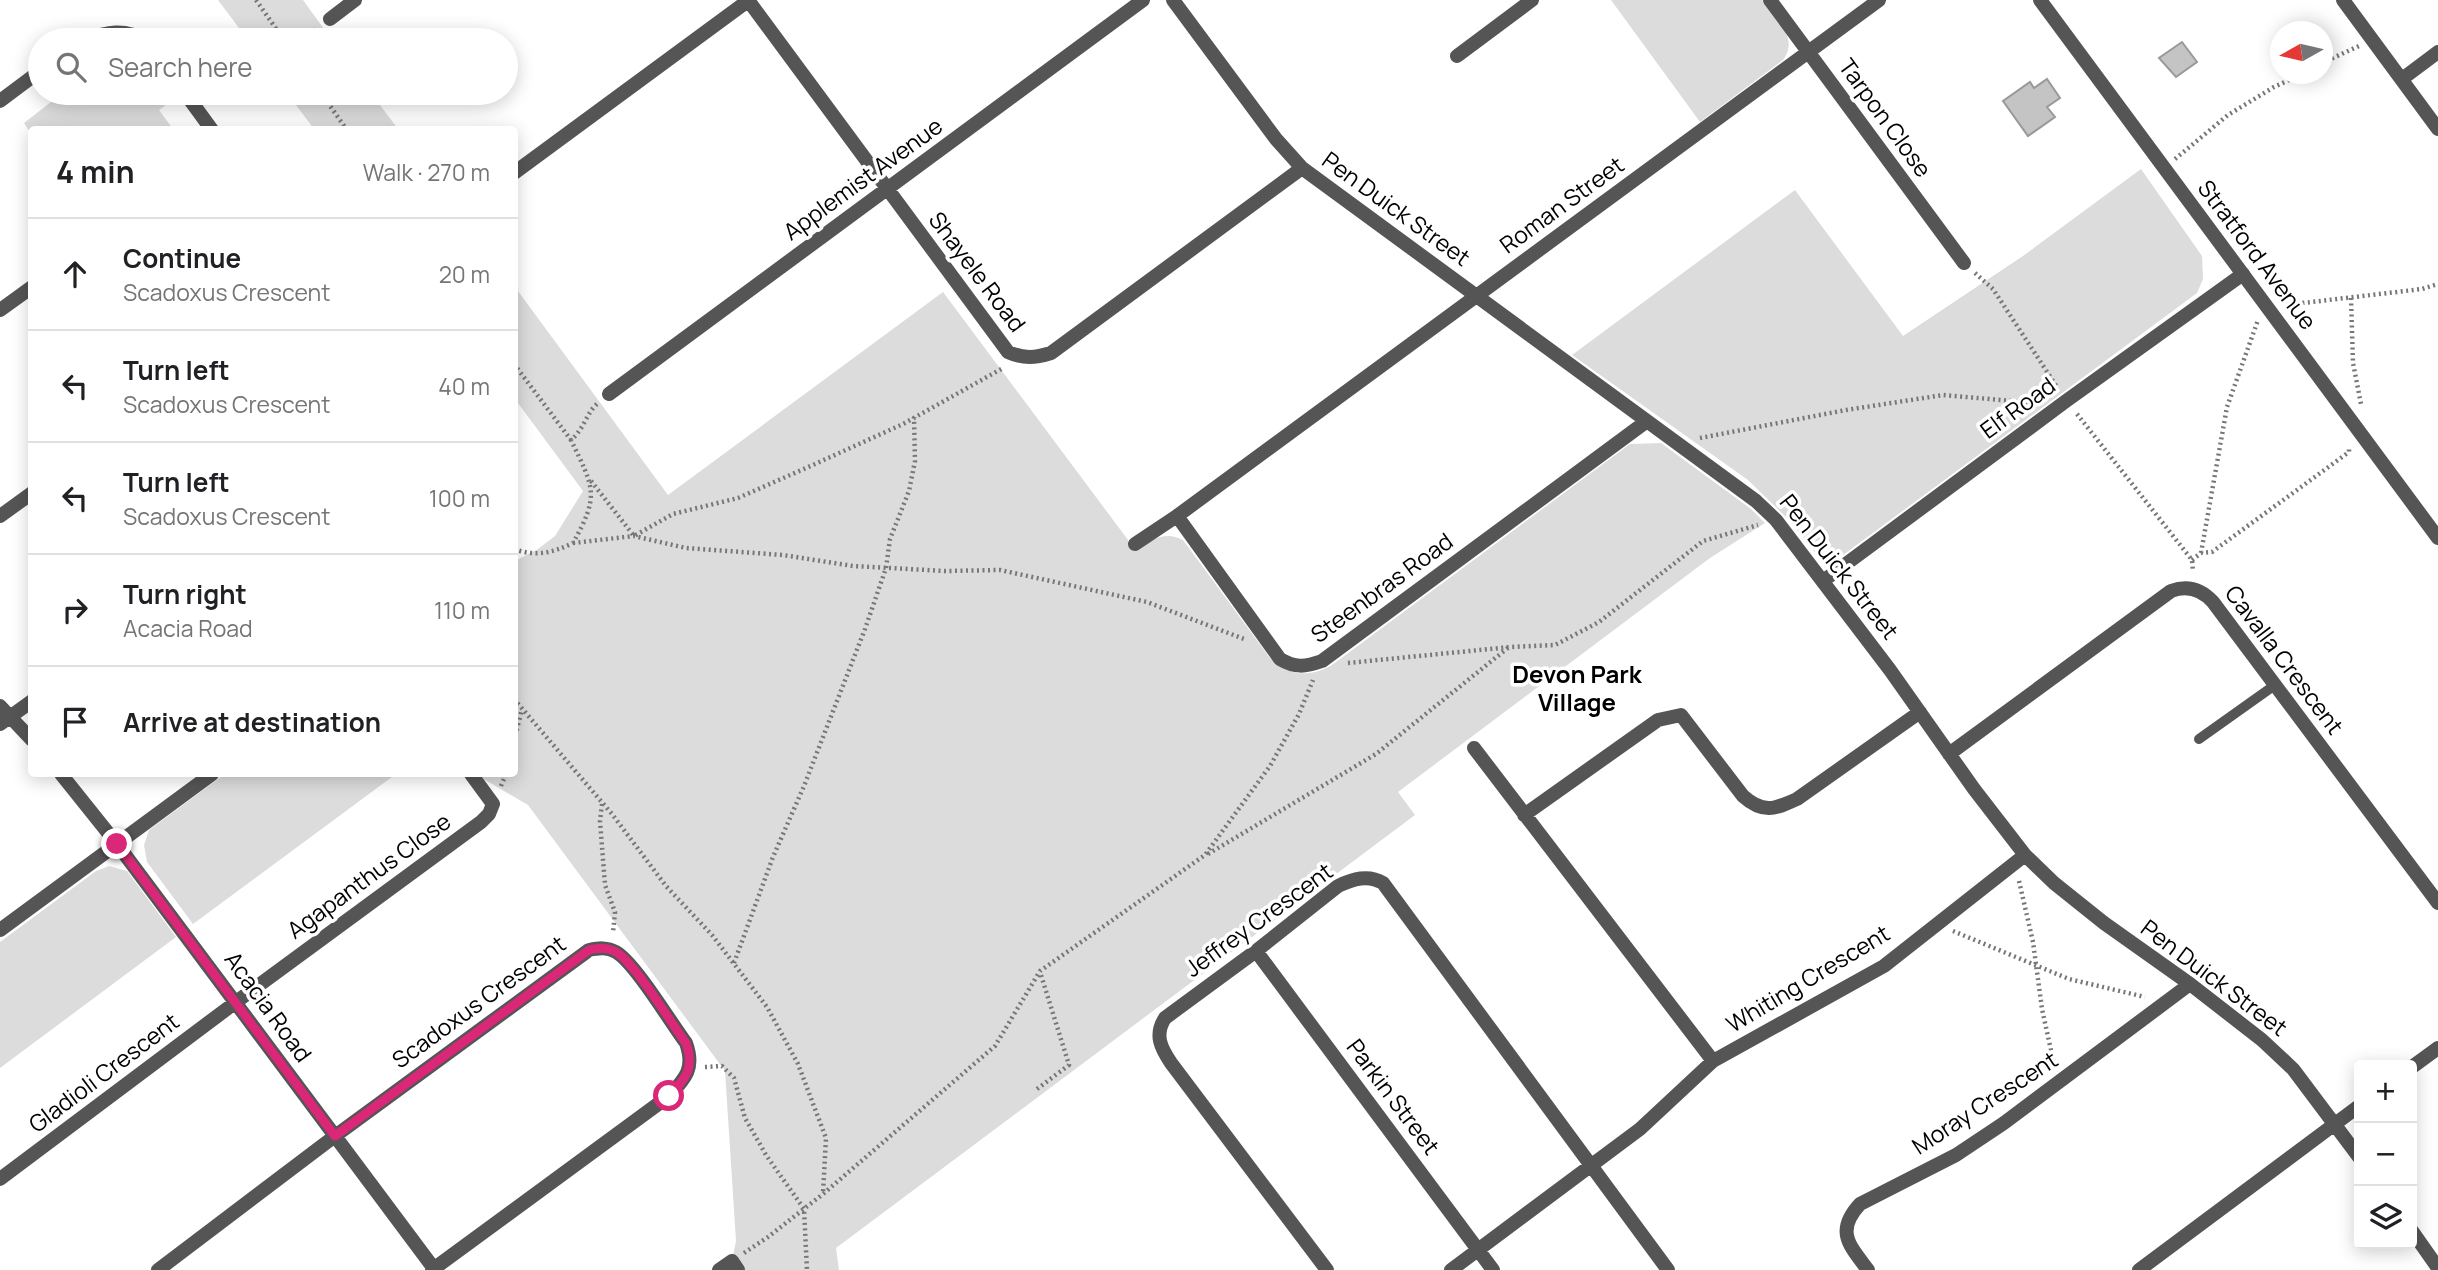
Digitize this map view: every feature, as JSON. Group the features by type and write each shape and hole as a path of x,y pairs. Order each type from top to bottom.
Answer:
{"street":[{"path":"330,19 355,0"},
{"path":"518,170 748,0"},
{"name":"Shayele Road","path":"748,0 1008,352 1019,357 1030,358 1051,353 1302,168"},
{"name":"Applemist Avenue","path":"609,394 1143,0"},
{"name":"Pen Duick Street","path":"1172,0 1276,139 1302,168 1756,501 1776,520 2025,855 2054,883 2104,923 2190,984 2262,1040 2293,1069 2354,1150"},
{"path":"1457,56 1532,0"},
{"name":"Tarpon Close","path":"1770,0 1964,263"},
{"name":"Roman Street","path":"1135,544 1177,516 1879,0"},
{"name":"Stratford Avenue","path":"2040,0 2438,538"},
{"path":"2343,0 2438,129"},
{"path":"2402,79 2438,52"},
{"path":"0,101 28,80"},
{"path":"194,105 209,126"},
{"name":"Elf Road","path":"1823,581 2042,418 2243,274"},
{"path":"0,310 28,291"},
{"name":"Steenbras Road","path":"1177,516 1280,659 1288,664 1306,667 1322,661 1647,421"},
{"path":"0,516 28,495"},
{"name":"Cavalla Crescent","path":"1949,754 2171,591 2178,588 2193,589 2213,602 2438,903"},
{"path":"28,703 4,716 28,737"},
{"path":"1524,815 1664,718 1681,715 1743,796 1753,804 1778,808 1797,799 1920,712"},
{"name":"Whiting Crescent","path":"1474,748 1713,1061"},
{"name":"Acacia Road","path":"63,777 117,844 434,1269"},
{"path":"0,930 208,777"},
{"name":"Agapanthus Close","path":"236,1002 481,822 489,814 493,804 473,777"},
{"name":"Whiting Crescent","path":"1451,1270 1640,1129 1713,1061 1884,966 2025,855"},
{"name":"Jeffrey Crescent","path":"1327,1270 1160,1046 1159,1031 1165,1018 1338,887 1357,878 1383,883 1668,1270"},
{"name":"Scadoxus Crescent","path":"158,1270 589,950 601,947 615,951 635,973 686,1043 691,1056 690,1068"},
{"name":"Parkin Street","path":"1256,951 1493,1270"},
{"name":"Moray Crescent","path":"1868,1270 1847,1237 1846,1226 1850,1215 1860,1204 1956,1155 2062,1081 2190,984"},
{"name":"Gladioli Crescent","path":"0,1180 236,1002"},
{"path":"2417,1063 2438,1048"},
{"path":"434,1269 669,1096 683,1081 690,1068"},
{"path":"2139,1270 2354,1110"},
{"path":"2417,1238 2438,1268"},
{"path":"719,1270 735,1265"}],"lane":[{"path":"2199,739 2275,685"}],"path":[{"path":"256,0 276,28"},
{"path":"2333,58 2372,40"},
{"path":"2164,168 2228,114 2284,84"},
{"path":"329,105 344,126"},
{"path":"1964,263 1993,289 2066,401 2192,560 2193,589"},
{"path":"2285,305 2422,289 2438,284"},
{"path":"2351,298 2353,363 2362,410"},
{"path":"2201,553 2227,407 2258,320"},
{"path":"634,536 673,514 738,498 914,417 1000,369 1030,358"},
{"path":"518,369 572,440 591,481 634,536"},
{"path":"572,440 583,430 592,409 609,394"},
{"path":"1677,443 1846,410 1943,396 2024,402 2042,418"},
{"path":"734,963 773,857 804,786 865,629 886,568 890,538 909,491 915,461 914,417"},
{"path":"2192,560 2201,553 2212,552 2349,452 2350,443"},
{"path":"573,543 590,509 591,481"},
{"path":"1205,855 1270,766 1299,714 1322,661 1357,662 1555,645 1599,622 1703,541 1776,520"},
{"path":"518,551 527,554 545,554 573,543 634,536 686,548 783,555 853,566 945,571 1000,570 1147,602 1237,638 1269,644"},
{"path":"735,1265 823,1194 995,1046 1040,971 1205,855 1376,754 1510,647"},
{"path":"518,704 666,886 712,934 767,1007 798,1064 827,1138 823,1194"},
{"path":"518,724 522,708"},
{"path":"601,947 613,932 615,912 605,885 600,821 602,804"},
{"path":"2010,867 2018,877 2051,1059 2062,1081"},
{"path":"1943,919 1954,932 2069,979 2152,999 2164,1005"},
{"path":"1037,1089 1069,1065 1040,971"},
{"path":"690,1068 722,1066 734,1078 745,1118 766,1155 804,1209 807,1270"}],"shaded area":[{"path":"218,0 303,0 323,28 239,28"},
{"path":"1611,0 1762,0 1784,28 1789,44 1788,52 1783,60 1700,122"},
{"path":"47,105 166,105 159,110 171,126 28,126 28,129 24,123"},
{"path":"296,105 380,105 396,126 312,126"},
{"path":"2141,169 2202,256 2203,279 2197,293 1839,558 1817,555 1786,517 1748,480 1572,355 1795,190 1903,336 2023,256"},
{"path":"518,291 668,495 943,292 1134,548 1164,536 1183,540 1270,658 1292,672 1316,672 1332,665 1630,444 1661,443 1751,509 1765,523 1710,558 1398,792 1415,815 836,1248 839,1270 730,1270 736,1241 725,1071 528,805 480,777 518,777 518,559 555,536 583,491 518,403"},
{"path":"221,777 392,777 193,924 147,862 144,845 149,830"},
{"path":"109,866 127,871 176,937 0,1068 0,942 96,871"}],"building":[{"path":"2182,42 2197,62 2176,77 2159,58"},
{"path":"2047,79 2060,98 2047,107 2055,117 2028,136 2003,101 2030,82 2034,88"}],"district":[{"name":"Devon Park Village","path":"1577,689"}],"route":[{"path":"117,844 335,1136 589,950 601,947 615,951 628,963 686,1043 691,1056 690,1068 683,1081 669,1096"}]}
